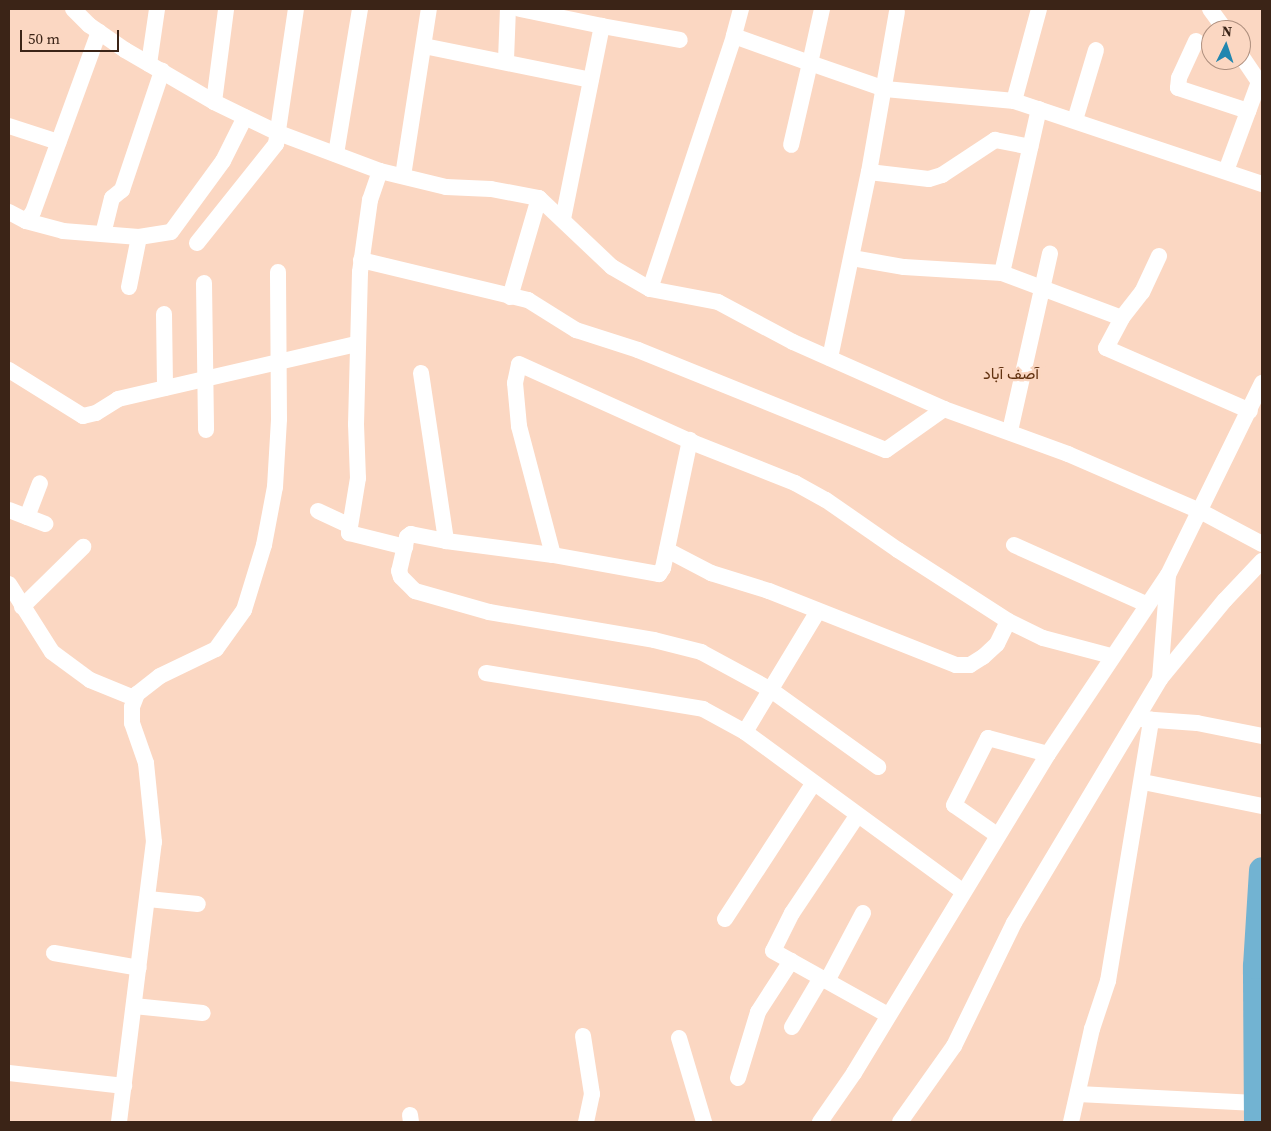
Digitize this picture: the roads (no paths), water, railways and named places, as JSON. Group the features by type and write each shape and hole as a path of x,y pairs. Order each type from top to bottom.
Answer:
{"highway":[{"path":"1257,1112 1256,966 1262,870"}],"street":[{"path":"103,234 112,198 122,190 156,67 157,9"},
{"path":"214,102 226,9"},
{"path":"198,243 276,144 276,132 296,9"},
{"path":"336,154 360,9"},
{"path":"403,176 429,9"},
{"path":"506,60 508,9"},
{"path":"520,9 680,40"},
{"path":"650,289 742,9"},
{"path":"791,145 822,9"},
{"path":"1014,101 1039,9"},
{"path":"1210,9 1217,20"},
{"path":"80,12 99,32 156,67 214,102 276,132 380,171 446,187 491,189 540,198 612,267 650,289 718,302 830,358 944,409 1010,431 1200,511 1262,544"},
{"path":"830,358 870,172 897,12"},
{"path":"563,219 602,26"},
{"path":"26,221 33,212 99,32"},
{"path":"734,36 885,90 1014,101 1262,184"},
{"path":"1196,42 1179,78 1178,88 1248,111"},
{"path":"424,46 506,60 591,80"},
{"path":"1075,120 1096,50"},
{"path":"1226,171 1259,82 1251,70"},
{"path":"1002,272 1039,109"},
{"path":"9,212 26,221 63,231 139,238 171,232 223,161 245,117"},
{"path":"9,126 58,142"},
{"path":"870,172 928,178 942,175 995,140 1030,147"},
{"path":"380,171 370,200 361,260 357,344 358,478 349,533 405,547"},
{"path":"510,297 540,198"},
{"path":"129,287 139,238"},
{"path":"1010,431 1050,253"},
{"path":"1159,256 1142,292 1122,318 1106,348 1250,411"},
{"path":"852,258 904,267 1002,272 1044,286 1122,318"},
{"path":"361,260 528,300 576,330 638,350 886,450 944,409"},
{"path":"120,1122 154,842 146,763 132,722 134,698 160,676 216,649 244,610 272,505 278,444 278,272"},
{"path":"204,283 206,430"},
{"path":"164,314 165,388"},
{"path":"9,370 83,416 96,413 118,399 357,344"},
{"path":"554,555 519,426 515,383 518,364 690,440 795,482 826,500 898,550 1008,621 1043,638 1111,656"},
{"path":"421,372 446,541"},
{"path":"820,1122 1048,754 1111,656 1168,575 1250,411 1262,383"},
{"path":"690,440 667,550 659,574 554,555 446,541 411,534 405,547 399,571 401,578 416,591 489,612 654,640 701,652 771,690 878,768"},
{"path":"27,517 40,484"},
{"path":"9,510 45,524"},
{"path":"318,511 350,526"},
{"path":"1014,545 1146,604"},
{"path":"22,606 83,546"},
{"path":"667,550 711,573 769,591 956,665 970,665 983,657 997,644 1008,621"},
{"path":"900,1122 954,1046 1014,923 1143,719 1160,679 1225,600 1262,561"},
{"path":"1160,679 1168,575"},
{"path":"9,584 52,652 72,669 134,698"},
{"path":"745,732 818,611"},
{"path":"486,673 703,709 745,732 813,784 962,891"},
{"path":"1143,719 1197,723 1262,736"},
{"path":"1071,1122 1092,1029 1108,981 1144,782 1143,719"},
{"path":"998,835 954,805 988,738 1048,754"},
{"path":"1144,782 1262,806"},
{"path":"725,919 813,784"},
{"path":"857,816 792,913 774,951 888,1015"},
{"path":"148,899 198,904"},
{"path":"792,1027 824,979 863,913"},
{"path":"54,953 139,968"},
{"path":"738,1078 758,1012 791,961"},
{"path":"134,1006 203,1013"},
{"path":"583,1036 592,1094 586,1122"},
{"path":"679,1038 704,1122"},
{"path":"9,1073 124,1086"},
{"path":"1078,1094 1257,1112"}],"district":[{"name":"آصف آباد","path":"1011,373"}]}
